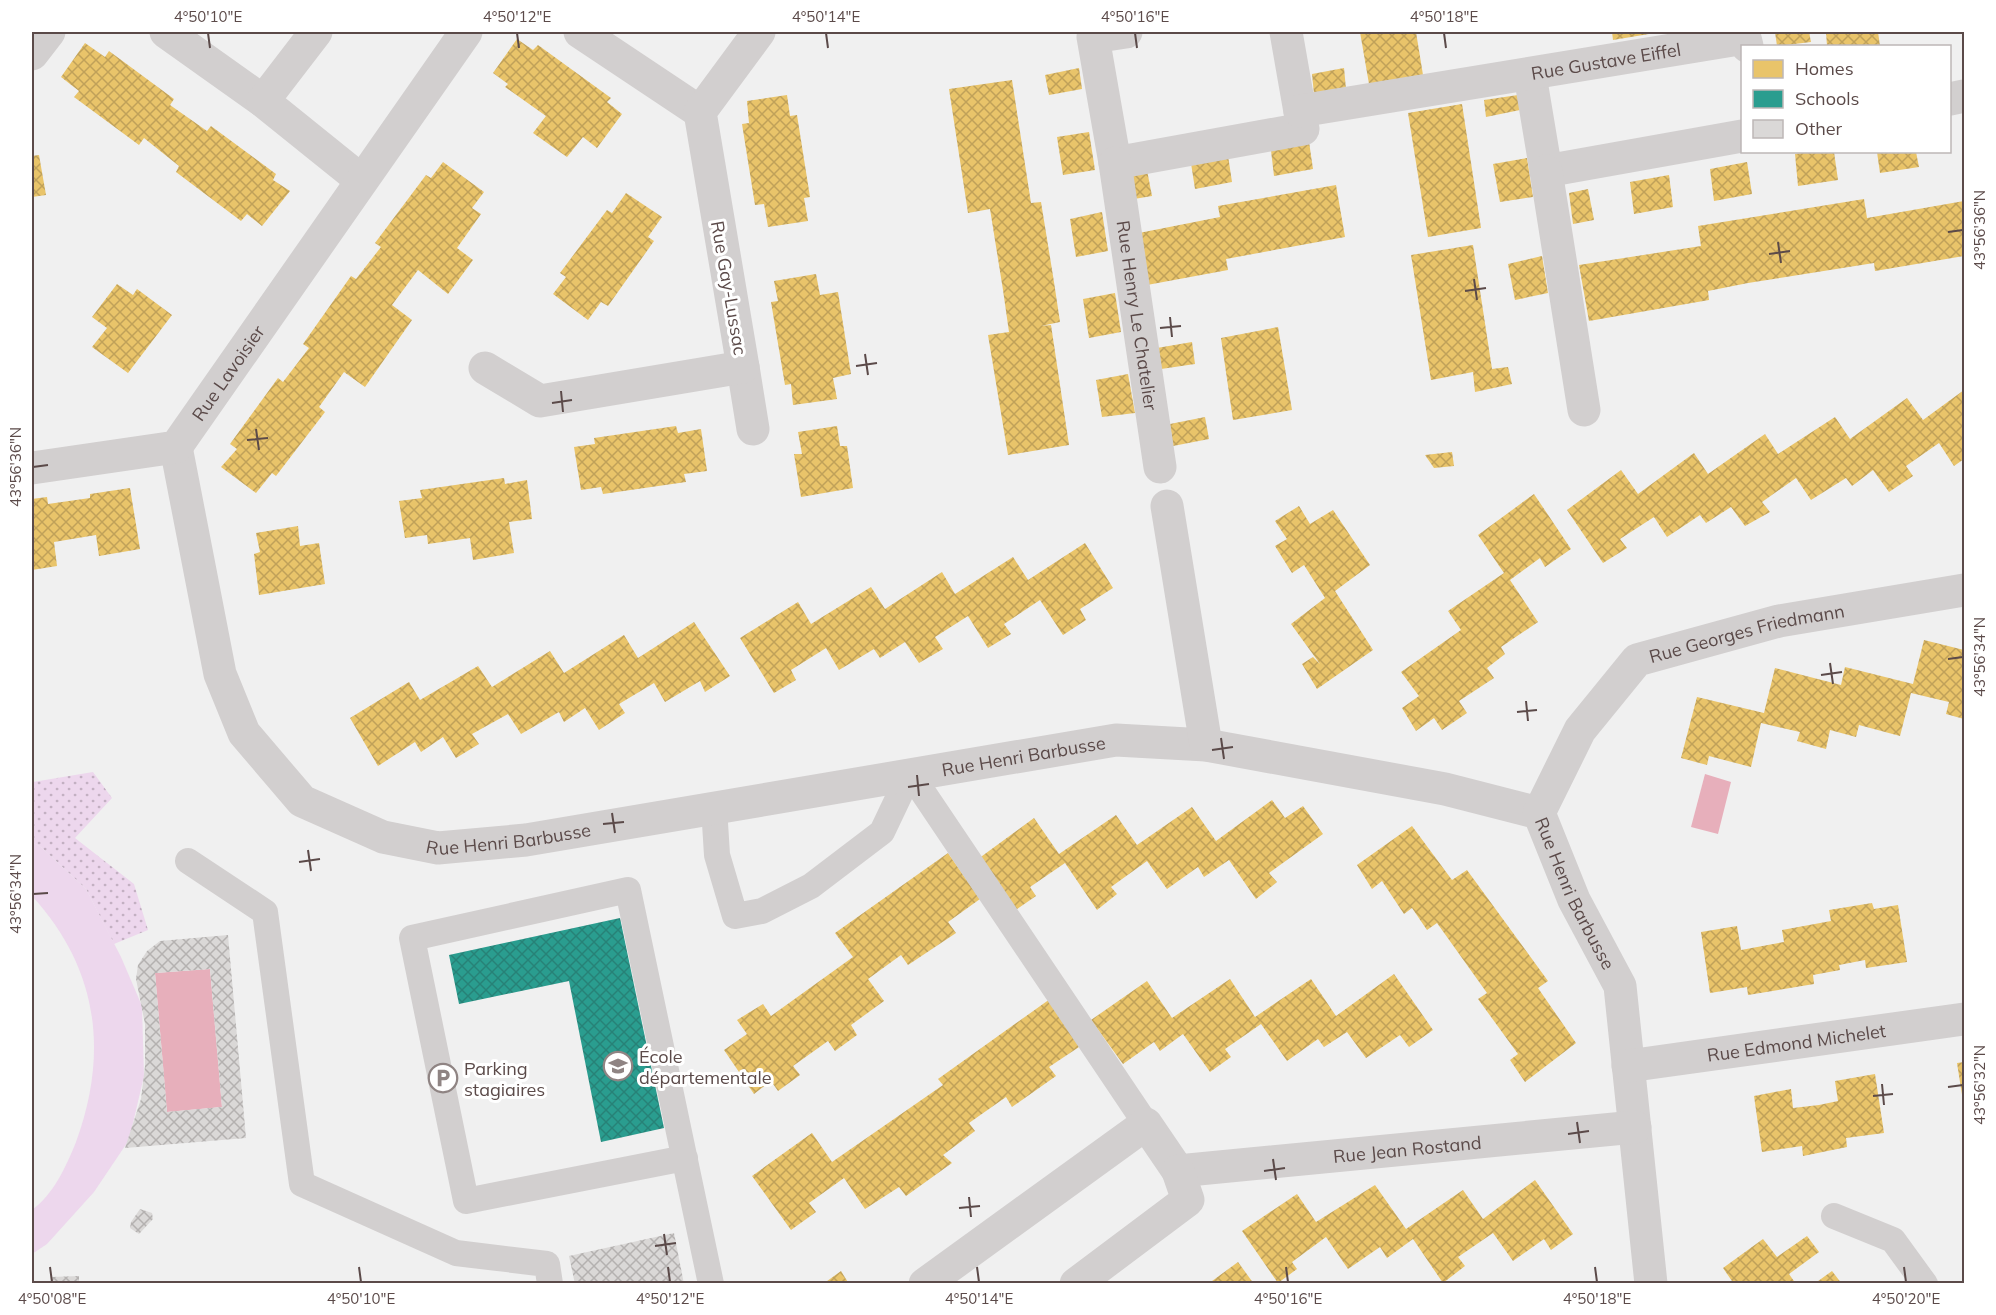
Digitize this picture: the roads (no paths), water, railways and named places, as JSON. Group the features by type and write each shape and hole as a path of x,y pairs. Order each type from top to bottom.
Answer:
{"street":[{"path":"32,54 49,32"},
{"path":"166,32 263,101 361,180"},
{"path":"263,101 316,32"},
{"name":"Rue Lavoisier","path":"176,447 466,32"},
{"path":"580,32 700,112 759,32"},
{"name":"Rue Henry Le Chatelier","path":"1126,32 1093,37 1115,163 1160,467"},
{"path":"1115,163 1303,129 1286,32"},
{"name":"Rue Gustave Eiffel","path":"1584,410 1530,75 1745,39"},
{"path":"1300,111 1530,75"},
{"name":"Rue Gay-Lussac","path":"485,368 540,401 742,367 700,112"},
{"path":"1546,171 1741,136"},
{"path":"742,367 753,429"},
{"path":"32,468 176,447"},
{"name":"Rue Henri Barbusse","path":"176,447 220,674 244,733 302,801 383,837 438,848 526,840 910,773 1116,740 1206,745 1445,789 1539,813 1574,900 1620,986 1652,1284"},
{"path":"1167,506 1206,745"},
{"name":"Rue Georges Friedmann","path":"1539,813 1580,730 1637,660 1779,621 1965,590"},
{"name":"Rue Edmond Michelet","path":"1628,1065 1965,1019"},
{"path":"925,1284 1146,1124 1178,1171 1188,1200 1076,1284"},
{"name":"Rue Jean Rostand","path":"1178,1171 1635,1127"}],"lane":[{"path":"714,807 717,855 735,916 762,911 811,886 882,832 910,773"},
{"path":"910,773 1146,1124"},
{"path":"188,861 265,912 302,1185 456,1253 547,1264 550,1284"},
{"path":"685,1158 466,1201 412,938 628,890 685,1158 711,1284"},
{"path":"1834,1216 1893,1240 1925,1284"}],"place":[{"name":"École départementale","path":"618,1066"},
{"name":"Parking stagiaires","path":"443,1078"}]}
